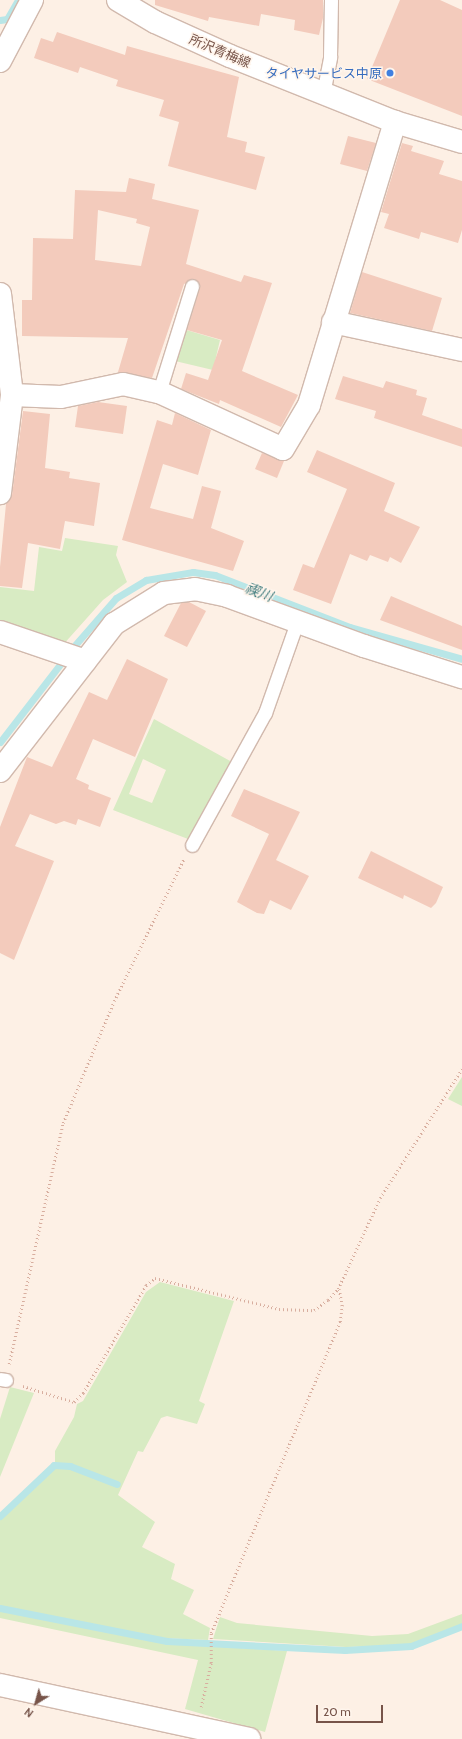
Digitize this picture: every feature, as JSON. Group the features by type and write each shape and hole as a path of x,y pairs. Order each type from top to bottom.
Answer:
{"street":[{"path":"0,61 32,0"},
{"name":"所沢青梅線","path":"118,0 155,22 323,94 395,122 462,142"},
{"path":"12,395 61,397 123,384 159,392 283,449 309,405 395,122"},
{"path":"0,294 12,395 0,493"},
{"path":"333,322 462,350"},
{"path":"0,771 114,624 164,593 194,589 227,596 297,622 462,677"},
{"path":"0,632 85,660"},
{"path":"0,1685 197,1726 249,1739"}],"lane":[{"path":"323,94 330,57 331,0"},
{"path":"159,392 192,286"},
{"path":"192,845 265,713 297,622"}],"path":[{"path":"192,845 164,893 63,1123 3,1379 74,1402 84,1393 146,1285 155,1278 300,1312 314,1310 338,1289 380,1198 462,1069"},
{"path":"197,1726 211,1663 210,1638 274,1474 340,1322 342,1306 338,1289"}],"green space":[{"path":"183,329 220,340 213,370 175,361"},
{"path":"65,538 118,546 116,555 127,582 103,600 62,646 0,622 0,587 34,591 39,547 62,551"},
{"path":"154,719 232,762 188,839 113,810","holes":["143,759 166,770 152,803 129,794"]},
{"path":"462,1077 462,1106 448,1099"},
{"path":"160,1282 234,1301 199,1401 205,1404 197,1424 167,1416 161,1418 143,1452 138,1451 118,1495 155,1522 142,1547 175,1564 171,1579 194,1590 183,1614 210,1628 208,1640 161,1638 0,1606 0,1517 42,1474 55,1467 55,1451 74,1417 77,1404 83,1401 146,1292"},
{"path":"10,1387 34,1393 0,1477 0,1419"},
{"path":"0,1609 166,1643 287,1651 265,1732 185,1709 198,1660 0,1618"},
{"path":"462,1614 462,1624 410,1645 346,1647 213,1639 220,1617 237,1623 372,1636 408,1634"}],"building":[{"path":"155,0 323,0 323,18 319,35 294,30 295,20 261,14 259,26 209,17 208,21 155,5"},
{"path":"400,0 440,0 462,10 462,116 367,79"},
{"path":"57,32 125,55 127,46 239,77 227,137 247,142 245,152 265,157 256,190 168,166 179,122 159,116 164,100 116,86 118,80 80,67 78,73 34,58 41,38 53,42"},
{"path":"348,136 376,143 367,171 340,164"},
{"path":"402,143 413,146 411,151 444,161 439,174 462,181 462,230 458,243 421,232 419,239 384,228 389,214 381,212"},
{"path":"129,178 155,184 152,199 199,210 186,264 241,282 244,275 272,283 242,371 298,395 281,427 220,400 219,404 181,389 186,373 208,380 222,340 187,330 200,288 195,279 184,284 152,378 118,372 128,338 22,336 22,300 32,300 33,238 73,239 75,190 126,192","holes":["98,210 137,219 136,223 150,227 141,266 95,260"]},
{"path":"362,272 442,298 432,331 350,313"},
{"path":"343,376 383,388 386,381 417,390 416,395 427,398 422,415 462,429 462,447 374,418 376,411 335,399"},
{"path":"98,402 127,406 123,434 75,427 78,406"},
{"path":"23,411 50,414 45,468 70,472 69,478 100,483 94,526 65,521 60,549 28,543 22,588 0,586 0,567 6,504 12,495"},
{"path":"175,413 211,430 198,475 163,464 150,508 193,519 202,486 221,491 211,528 244,541 233,571 122,540 157,420 172,425"},
{"path":"317,450 395,483 384,511 420,527 401,563 390,557 388,562 370,555 367,561 350,554 331,604 293,590 303,564 314,568 347,489 307,472"},
{"path":"262,453 284,461 277,478 255,469"},
{"path":"391,596 462,626 462,650 380,620"},
{"path":"189,602 206,611 187,647 164,636 181,603"},
{"path":"127,659 168,679 135,757 93,739 76,779 89,785 88,789 111,798 100,827 78,819 76,825 64,821 56,824 30,814 15,846 54,861 14,960 0,953 0,827 27,757 52,767 89,692 107,700"},
{"path":"244,789 300,812 276,860 309,876 291,910 270,900 264,914 257,913 237,902 269,834 231,816"},
{"path":"371,851 443,887 436,903 431,908 404,895 403,899 358,878"}],"waterway":[{"path":"0,20 7,19 18,0"},
{"name":"禊川","path":"75,645 116,598 146,580 193,572 215,575 350,627 462,659"},
{"name":"禊川","path":"0,742 61,663"},
{"path":"0,1516 54,1465 70,1466 117,1484"},
{"path":"0,1608 167,1641 345,1650 411,1646 462,1626"}],"place":[{"name":"タイヤサービス中原","path":"390,73"}]}
